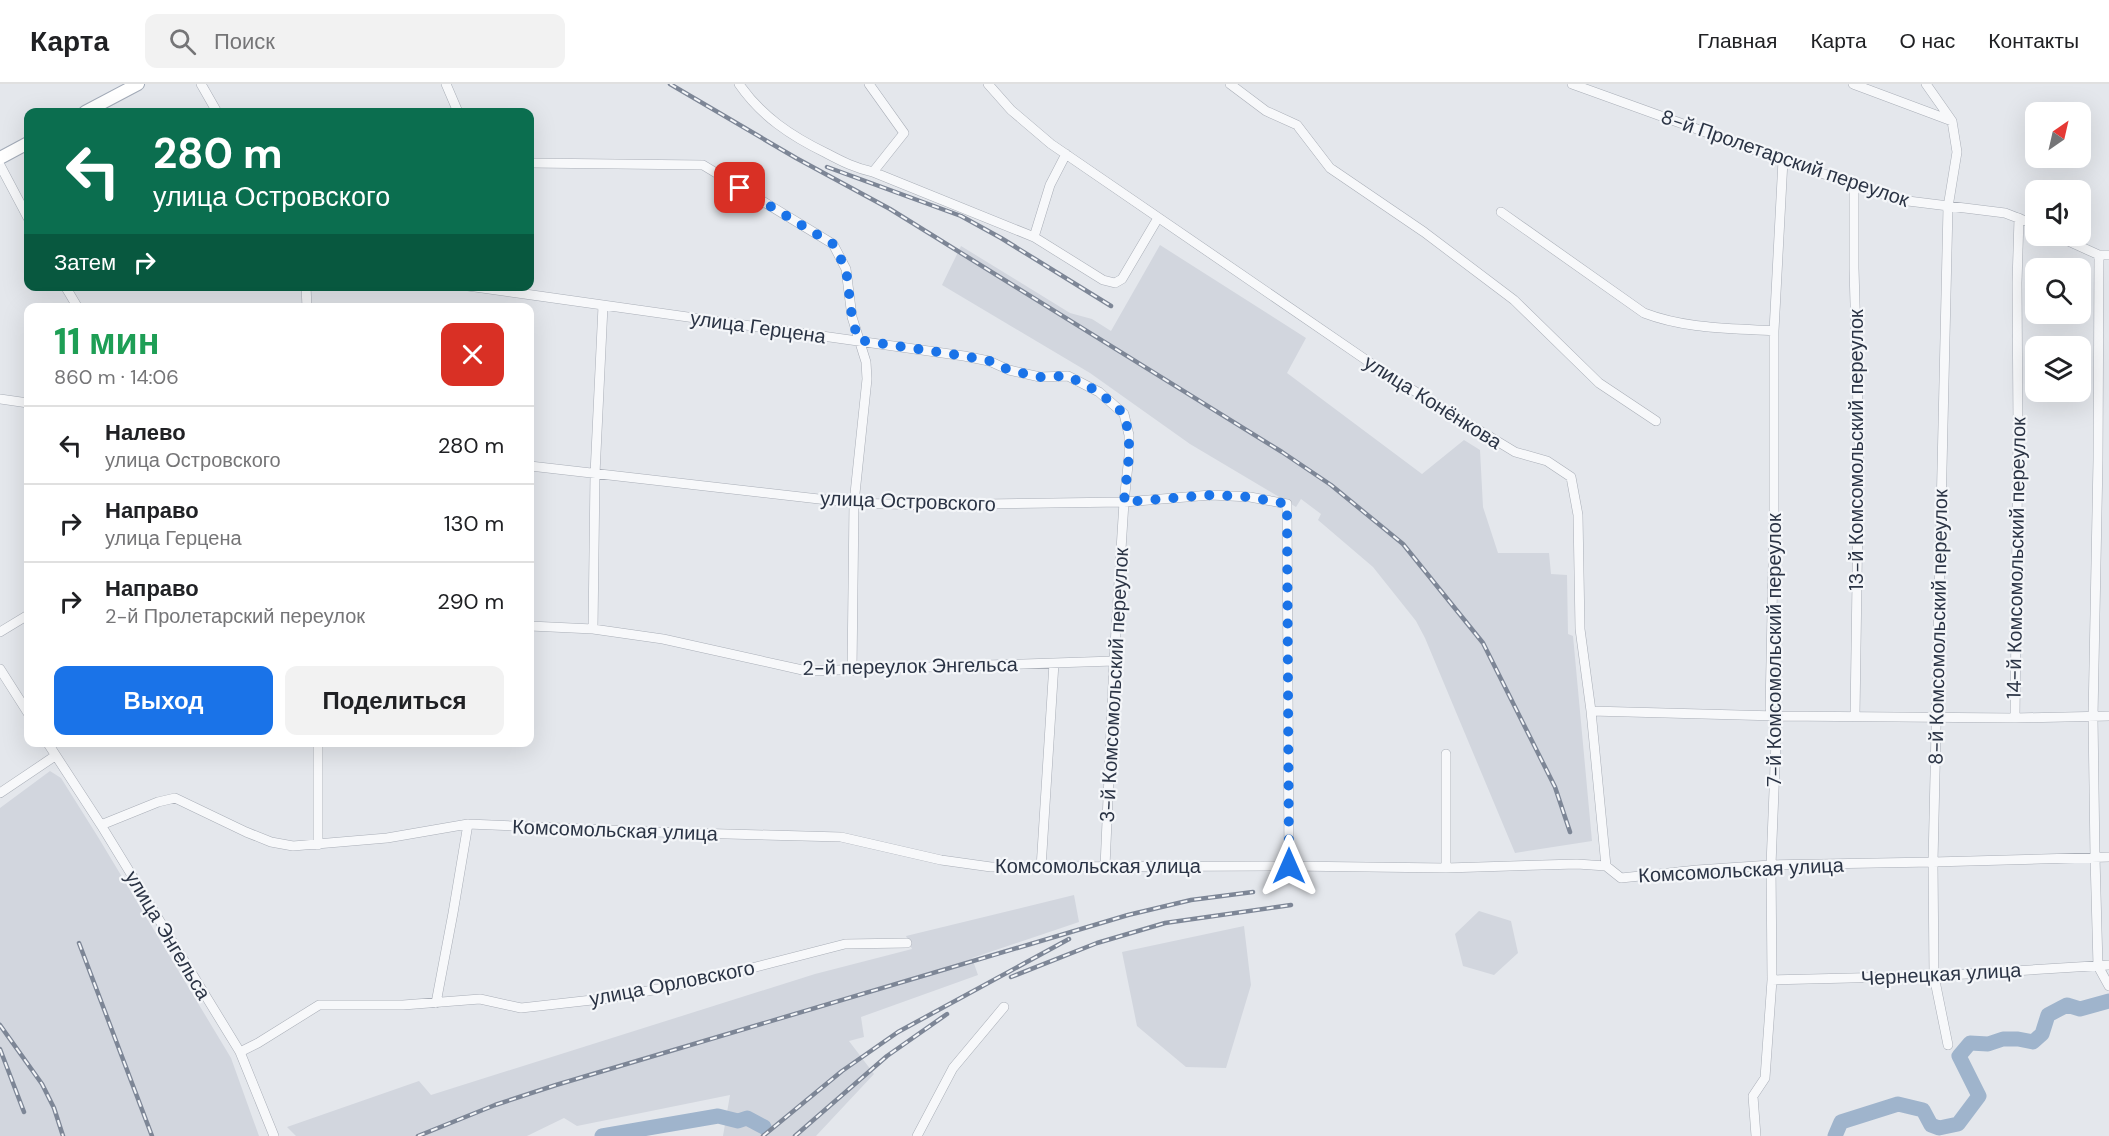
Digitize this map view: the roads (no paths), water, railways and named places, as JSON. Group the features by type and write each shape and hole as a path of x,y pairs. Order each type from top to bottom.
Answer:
{"main road":[{"path":"93,108 138,84"},
{"path":"0,159 24,145"}],"street":[{"path":"201,84 215,108"},
{"path":"446,84 456,108"},
{"path":"739,84 774,123 798,139 855,169 873,172 1034,237 1103,280 1115,283 1122,279 1158,218"},
{"path":"869,84 904,133 873,172"},
{"name":"улица Конёнкова","path":"988,84 1011,110 1066,154 1388,375 1515,453 1547,462 1571,477 1578,515 1580,629 1591,711 1606,866"},
{"path":"1230,84 1266,111 1297,125 1330,168 1424,232 1514,300 1599,383 1656,421"},
{"name":"8-й Пролетарский переулок","path":"1572,84 1900,200 2005,213 2025,220"},
{"path":"1853,84 1952,121"},
{"path":"1926,84 1952,121"},
{"name":"8-й Комсомольский переулок","path":"1948,1045 1934,976 1933,862 1948,207 1957,152 1952,121"},
{"path":"1034,237 1050,185 1066,154"},
{"name":"7-й Комсомольский переулок","path":"1756,1136 1753,1096 1765,1078 1772,980 1771,865 1777,716 1770,709 1774,518 1774,331 1783,160"},
{"path":"534,163 703,165 833,244 846,269 852,317 866,362 867,380 854,503 852,671"},
{"path":"0,165 24,210"},
{"name":"13-й Комсомольский переулок","path":"1854,184 1854,279 1859,446 1856,716"},
{"path":"1501,212 1644,313 1668,322 1694,327 1774,331"},
{"name":"14-й Комсомольский переулок","path":"2015,718 2019,218"},
{"path":"2079,246 2099,255 2109,255"},
{"path":"2099,255 2093,717 2098,966 2109,986"},
{"name":"улица Герцена","path":"506,291 964,356 990,361 1009,370 1040,377 1068,376 1099,392 1124,414 1129,435 1129,456 1124,502"},
{"path":"592,628 603,306"},
{"path":"0,399 24,402"},
{"name":"улица Островского","path":"534,466 854,503 922,505 1124,502 1211,495 1250,497 1287,504 1289,866"},
{"name":"3-й Комсомольский переулок","path":"1105,867 1124,502"},
{"path":"0,632 24,617"},
{"name":"2-й переулок Энгельса","path":"534,626 592,628 663,639 807,671 1114,661"},
{"path":"1041,868 1054,663"},
{"path":"0,669 24,707"},
{"path":"1591,711 1777,716 2015,718 2109,716"},
{"name":"улица Энгельса","path":"50,747 101,825 240,1052 274,1136"},
{"path":"318,747 318,845"},
{"path":"1446,754 1446,868"},
{"path":"0,793 56,756"},
{"name":"Комсомольская улица","path":"101,825 158,802 175,798 246,832 271,842 293,846 387,838 468,824 841,837 941,860 991,867 1446,868 1577,864 1606,866 1621,878 1771,865 2109,857"},
{"path":"436,1003 468,824"},
{"name":"улица Орловского","path":"240,1052 319,1005 403,1005 480,999 521,1008 610,998 701,981 845,944 907,943"},
{"name":"Чернецкая улица","path":"1772,980 1934,976 2109,964"},
{"path":"917,1136 953,1068 1004,1006"}],"waterway":[{"path":"1835,1136 1841,1122 1898,1104 1923,1110 1931,1125 1939,1128 1958,1124 1979,1096 1959,1056 1970,1043 1988,1044 2003,1039 2033,1042 2042,1034 2048,1015 2067,1005 2080,1009 2109,1001"},
{"path":"602,1136 718,1116 738,1121 747,1118 764,1127"}],"railway":[{"path":"670,84 796,158 890,209 1282,452 1331,485 1403,544 1483,643 1555,787 1570,832"},
{"path":"827,167 961,216 1111,306"},
{"path":"418,1136 495,1105 556,1085 1128,915 1191,900 1253,892"},
{"path":"1011,977 1097,943 1165,923 1291,905"},
{"path":"763,1136 842,1071 898,1032 1069,939"},
{"path":"79,943 152,1136"},
{"path":"795,1136 887,1056 947,1014"},
{"path":"0,1025 42,1084 54,1108 63,1136"},
{"path":"0,1049 24,1112"}]}
